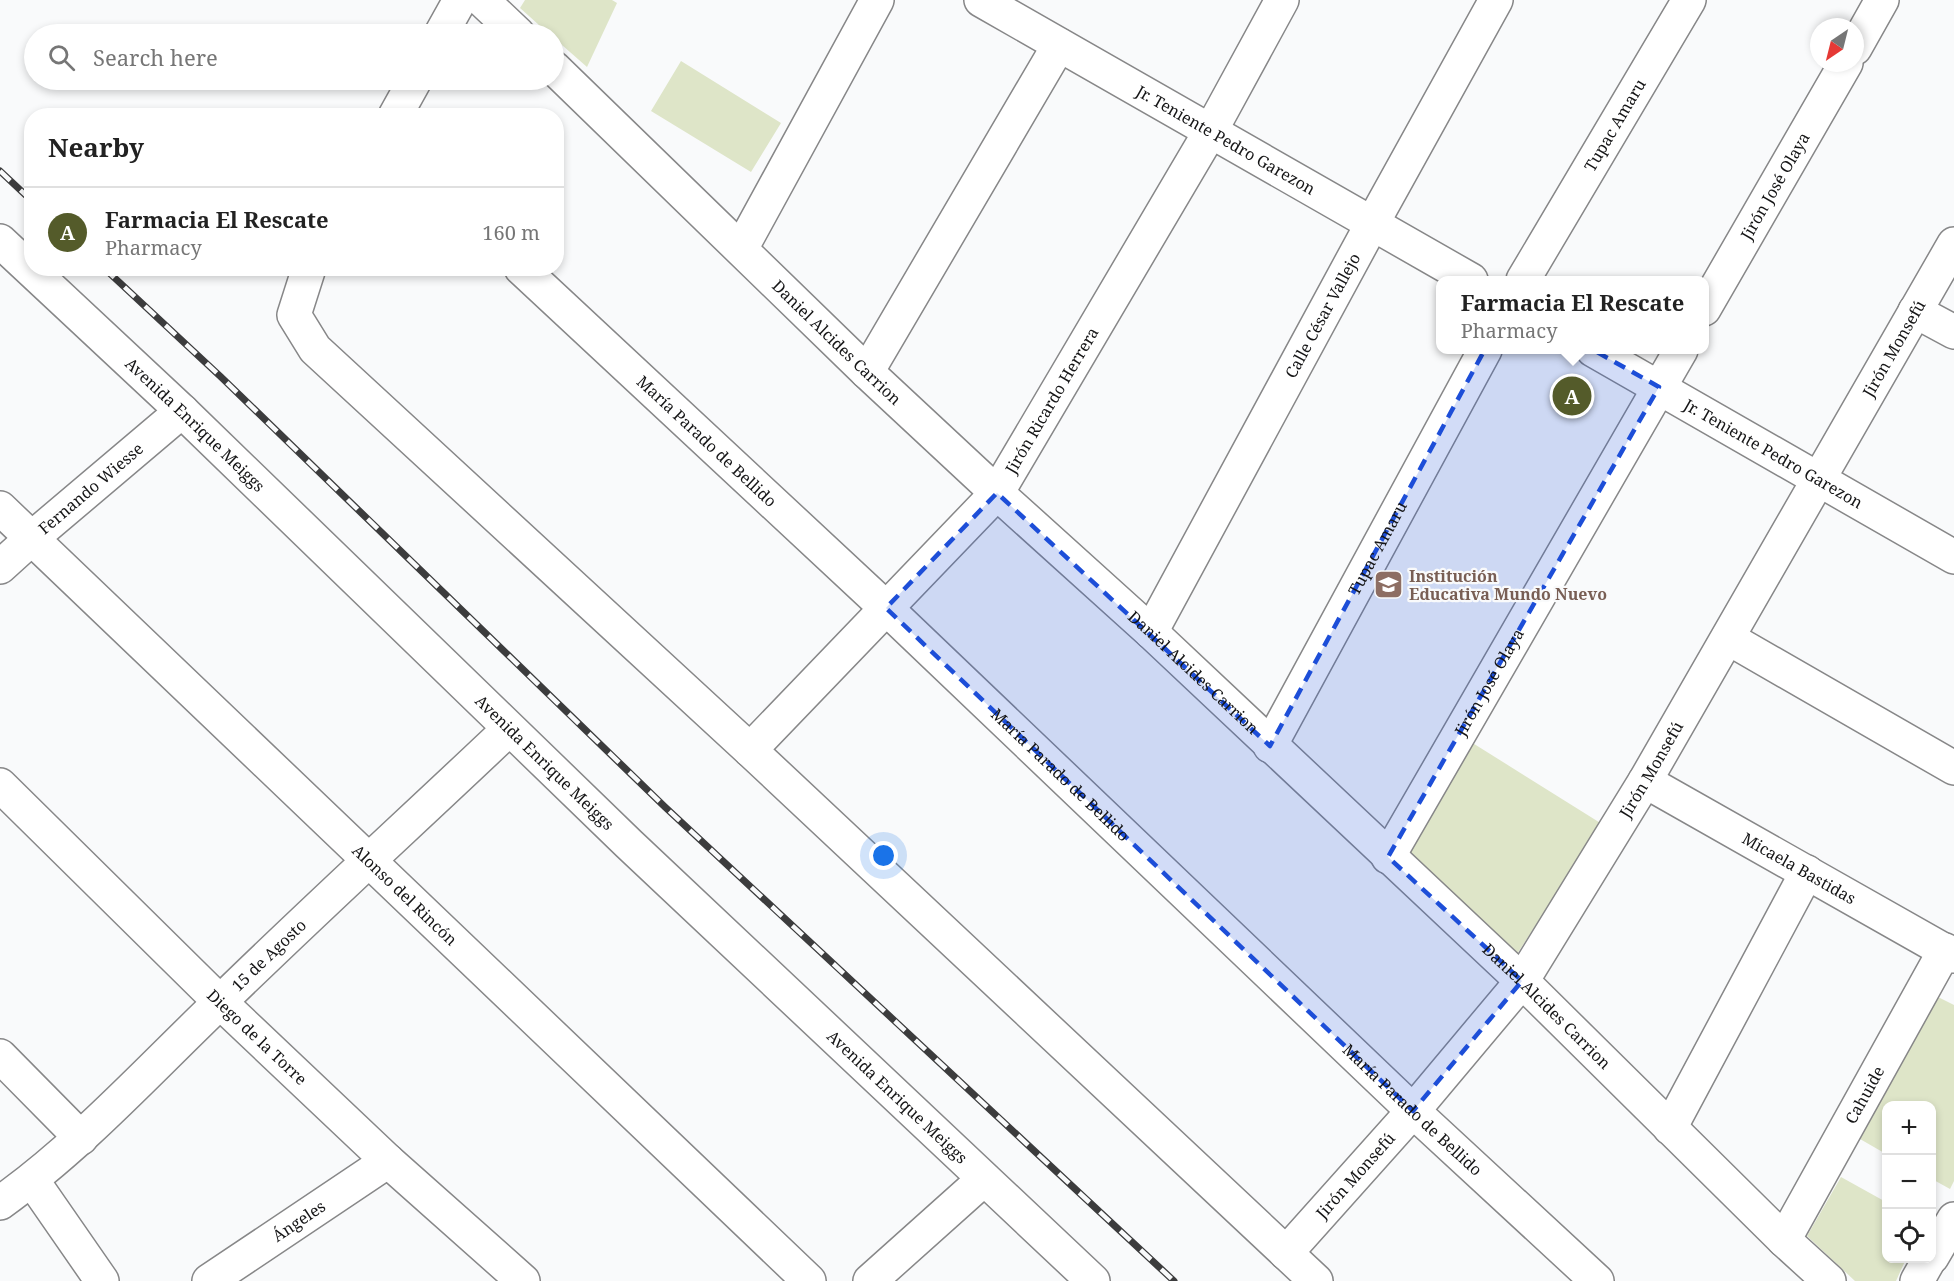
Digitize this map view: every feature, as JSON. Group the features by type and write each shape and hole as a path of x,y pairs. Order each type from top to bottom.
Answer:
{"street":[{"path":"447,24 460,0"},
{"path":"482,0 507,24"},
{"path":"741,249 878,0"},
{"name":"Jr. Teniente Pedro Garezon","path":"981,0 1464,276"},
{"name":"Jirón Ricardo Herrera","path":"750,750 997,493 1210,132 1282,0"},
{"name":"Calle César Vallejo","path":"1151,632 1496,0"},
{"name":"Tupac Amaru","path":"1525,276 1689,0"},
{"path":"1864,32 1882,0"},
{"path":"867,372 1059,45"},
{"name":"Jirón José Olaya","path":"1709,300 1841,72"},
{"name":"Daniel Alcides Carrion","path":"564,78 867,372 1151,632 1522,981 1784,1240 1829,1281"},
{"path":"399,108 409,90"},
{"name":"Avenida Enrique Meiggs","path":"0,241 24,263"},
{"name":"Jirón Monsefú","path":"1286,1253 1413,1111 1522,981 1645,781 1954,244"},
{"name":"Avenida Enrique Meiggs","path":"37,276 182,411 628,844 1094,1281"},
{"path":"306,276 294,315 315,348 750,750 1316,1281"},
{"name":"María Parado de Bellido","path":"530,276 886,608 1413,1111 1597,1281"},
{"path":"1915,311 1954,332"},
{"name":"Tupac Amaru","path":"1270,746 1483,354"},
{"name":"Jr. Teniente Pedro Garezon","path":"1600,354 1954,557"},
{"name":"Jirón José Olaya","path":"1388,857 1679,354"},
{"name":"Fernando Wiesse","path":"0,567 182,411"},
{"name":"Alonso del Rincón","path":"0,508 809,1281"},
{"path":"1728,638 1954,768"},
{"name":"15 de Agosto","path":"0,1203 32,1180 81,1138 219,1002 509,729"},
{"name":"Micaela Bastidas","path":"1645,781 1949,953"},
{"name":"Diego de la Torre","path":"0,785 219,1002 388,1161 523,1281"},
{"path":"1670,1128 1807,872"},
{"name":"Cahuide","path":"1784,1240 1949,953"},
{"path":"0,1056 81,1138"},
{"name":"Ángeles","path":"209,1281 388,1161"},
{"path":"870,1281 984,1179"},
{"path":"32,1180 102,1281"},
{"path":"1936,1250 1954,1220"},
{"path":"1917,1281 1928,1263"}],"highlighted area":[{"path":"1510,303 1659,387 1388,857 1522,981 1413,1111 886,608 997,493 1270,746"}],"green space":[{"path":"525,0 612,0 617,3 587,67 564,47 564,24 538,24 520,8"},
{"path":"681,61 781,123 751,172 651,111"},
{"path":"1471,742 1602,824 1517,954 1407,853"},
{"path":"1938,997 1954,1005 1954,1181 1950,1189 1936,1181 1936,1101 1882,1101 1882,1152 1860,1139"},
{"path":"1841,1177 1882,1200 1882,1263 1904,1263 1896,1281 1855,1281 1807,1236"}],"railway":[{"path":"0,171 24,194"},
{"path":"113,276 221,377 665,807 1174,1281"}],"place":[{"name":"Farmacia El Rescate","path":"1572,396"},
{"name":"Institución Educativa Mundo Nuevo","path":"1388,585"}]}
